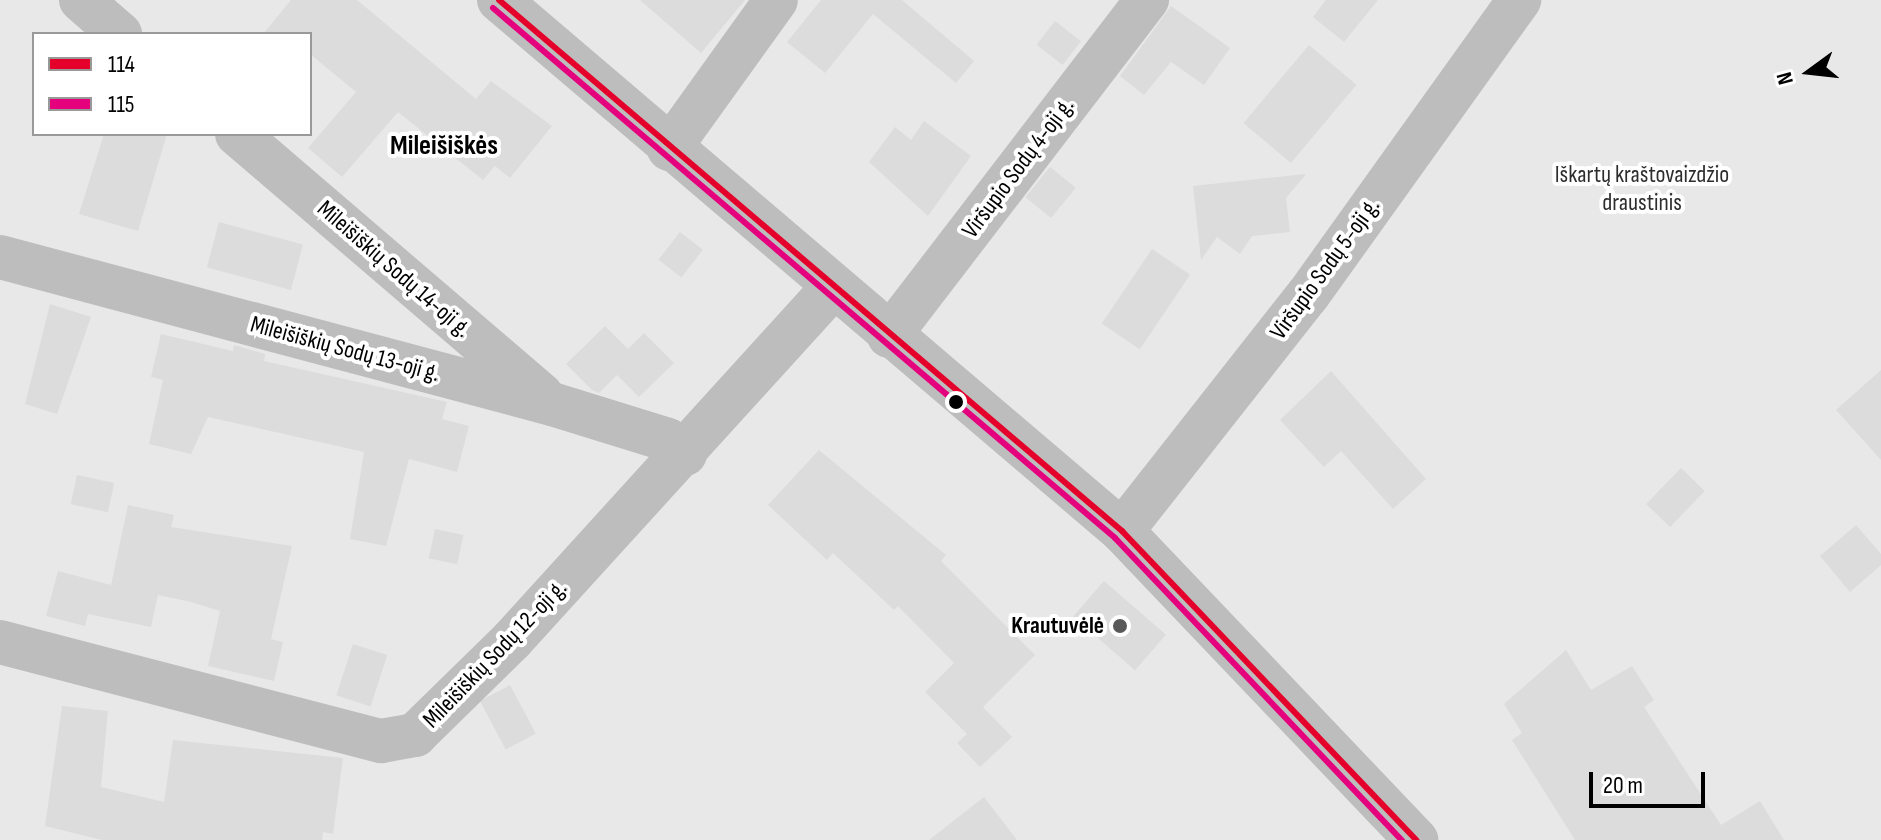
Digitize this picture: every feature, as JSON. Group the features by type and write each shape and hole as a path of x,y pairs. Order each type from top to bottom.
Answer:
{"street":[{"path":"81,0 118,32"},
{"path":"499,0 831,290 1122,531 1416,840"},
{"path":"669,149 776,0"},
{"name":"Viršupio Sodų 4-oji g.","path":"889,336 1147,0"},
{"name":"Viršupio Sodų 5-oji g.","path":"1122,531 1308,295 1519,0"},
{"name":"Mileišiškių Sodų 14-oji g.","path":"239,136 552,404"},
{"name":"Mileišiškių Sodų 13-oji g.","path":"0,257 552,404 668,440 685,454"},
{"name":"Mileišiškių Sodų 12-oji g.","path":"0,642 397,741 429,725 685,454 831,290"}],"green space":[{"name":"Iškartų kraštovaizdžio draustinis","path":"0,0 1881,0 1881,840 0,840"}],"building":[{"path":"291,0 357,0 476,99 491,81 552,126 510,178 495,166 483,180 398,112 342,177 308,148 356,92 312,56 312,32 265,32"},
{"path":"640,0 745,0 701,53"},
{"path":"821,0 902,0 974,61 956,83 873,14 825,73 787,42"},
{"path":"1326,0 1378,0 1344,42 1313,17"},
{"path":"1171,6 1230,48 1204,85 1171,62 1144,95 1120,76"},
{"path":"1055,21 1081,41 1063,65 1037,45"},
{"path":"1309,45 1356,85 1291,163 1243,123"},
{"path":"924,121 971,156 928,216 869,162 895,127 911,140"},
{"path":"103,136 166,136 138,231 79,214"},
{"path":"1050,167 1076,188 1051,218 1025,197"},
{"path":"1306,174 1286,198 1290,232 1252,236 1240,254 1217,237 1201,260 1193,186"},
{"path":"219,222 303,245 291,290 207,267"},
{"path":"680,232 703,250 681,277 658,260"},
{"path":"1152,249 1190,275 1140,349 1102,324"},
{"path":"50,304 91,317 57,414 25,404"},
{"path":"605,326 628,349 644,333 674,363 639,397 617,375 599,393 592,390 566,364"},
{"path":"161,334 233,351 234,345 265,354 264,361 447,402 442,419 469,426 457,472 409,459 386,546 350,539 364,452 208,417 191,454 149,444 163,380 151,377"},
{"path":"1881,370 1881,460 1836,410"},
{"path":"1331,371 1426,479 1393,509 1341,451 1324,467 1280,420"},
{"path":"819,450 946,555 941,561 1035,655 983,707 1012,737 980,767 957,743 967,734 925,692 954,663 898,606 894,610 833,553 827,560 768,505"},
{"path":"1681,468 1705,491 1670,527 1646,504"},
{"path":"77,475 114,483 108,512 71,504"},
{"path":"128,505 174,515 171,527 292,546 271,639 283,642 274,681 208,666 220,611 191,602 158,595 151,627 88,614 85,626 46,616 58,571 111,585"},
{"path":"1856,525 1881,554 1881,565 1850,592 1820,556"},
{"path":"435,529 463,535 457,564 429,558"},
{"name":"Krautuvėlė","path":"1104,581 1166,635 1135,670 1073,616"},
{"path":"353,644 387,655 371,706 336,695"},
{"path":"1566,650 1591,690 1632,666 1654,700 1644,707 1721,825 1760,801 1784,840 1575,840 1512,740 1522,733 1504,704"},
{"path":"510,685 536,734 506,750 480,701"},
{"path":"62,706 108,711 101,787 164,802 173,740 343,758 333,834 323,832 322,840 102,840 45,826"},
{"path":"984,797 1017,840 929,840"}],"transit line":[{"name":"114","path":"499,0 1122,531 1416,840"},
{"name":"115","path":"493,8 1115,538 1402,840"}],"place":[{"name":"Krautuvėlė","path":"1120,626"}],"district":[{"name":"Mileišiškės","path":"444,146"}]}
